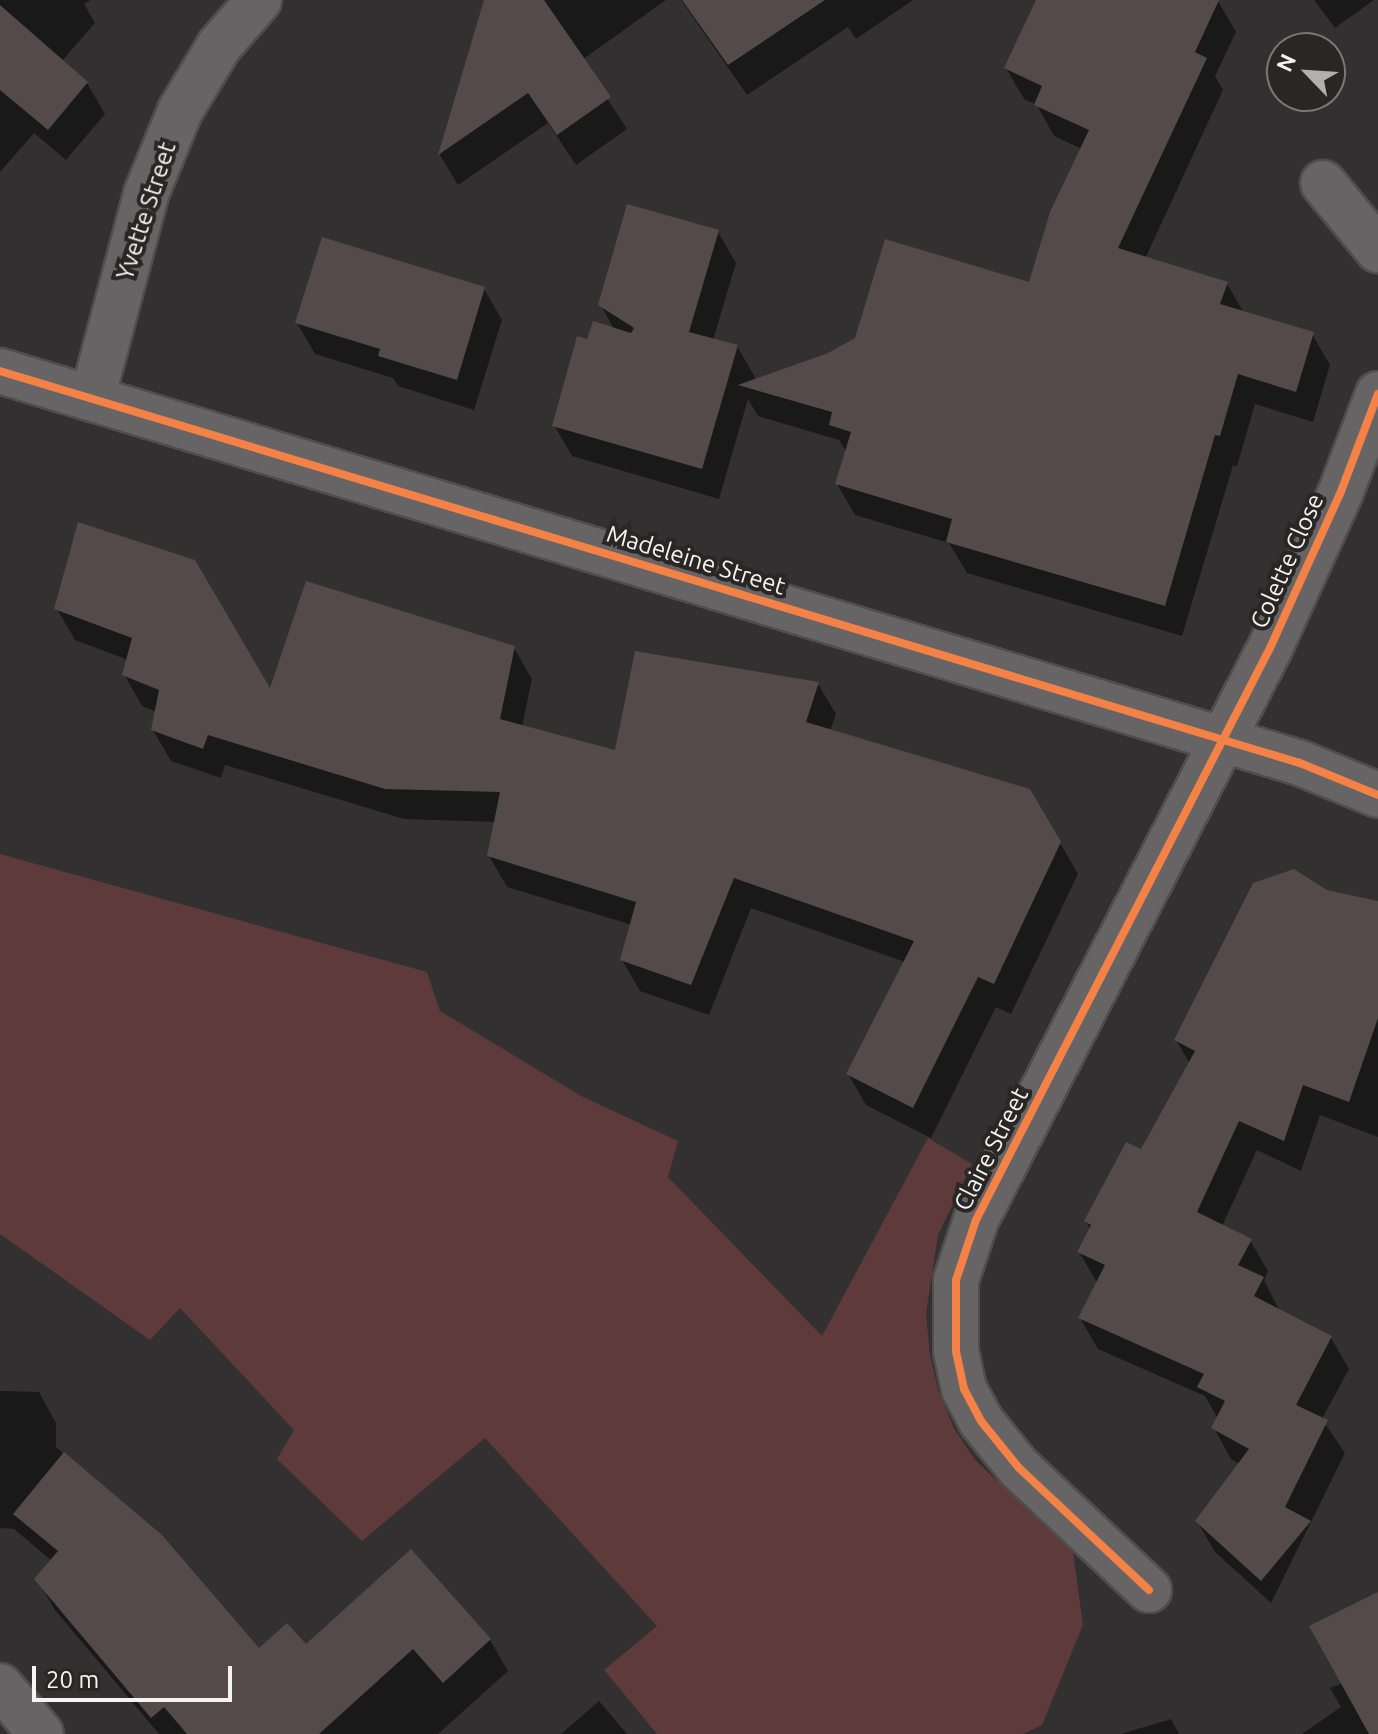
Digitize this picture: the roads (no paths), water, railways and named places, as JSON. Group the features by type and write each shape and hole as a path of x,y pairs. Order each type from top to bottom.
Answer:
{"street":[{"name":"Yvette Street","path":"92,399 146,194 180,111 219,46 259,0"},
{"path":"1323,183 1378,250"},
{"name":"Madeleine Street","path":"0,371 1300,763 1378,795"},
{"name":"Colette Close","path":"1225,740 1340,494 1378,394"},
{"name":"Claire Street","path":"1149,1590 1019,1468 981,1421 964,1389 956,1351 956,1280 976,1220 1225,740"},
{"path":"0,1686 41,1734"}]}
